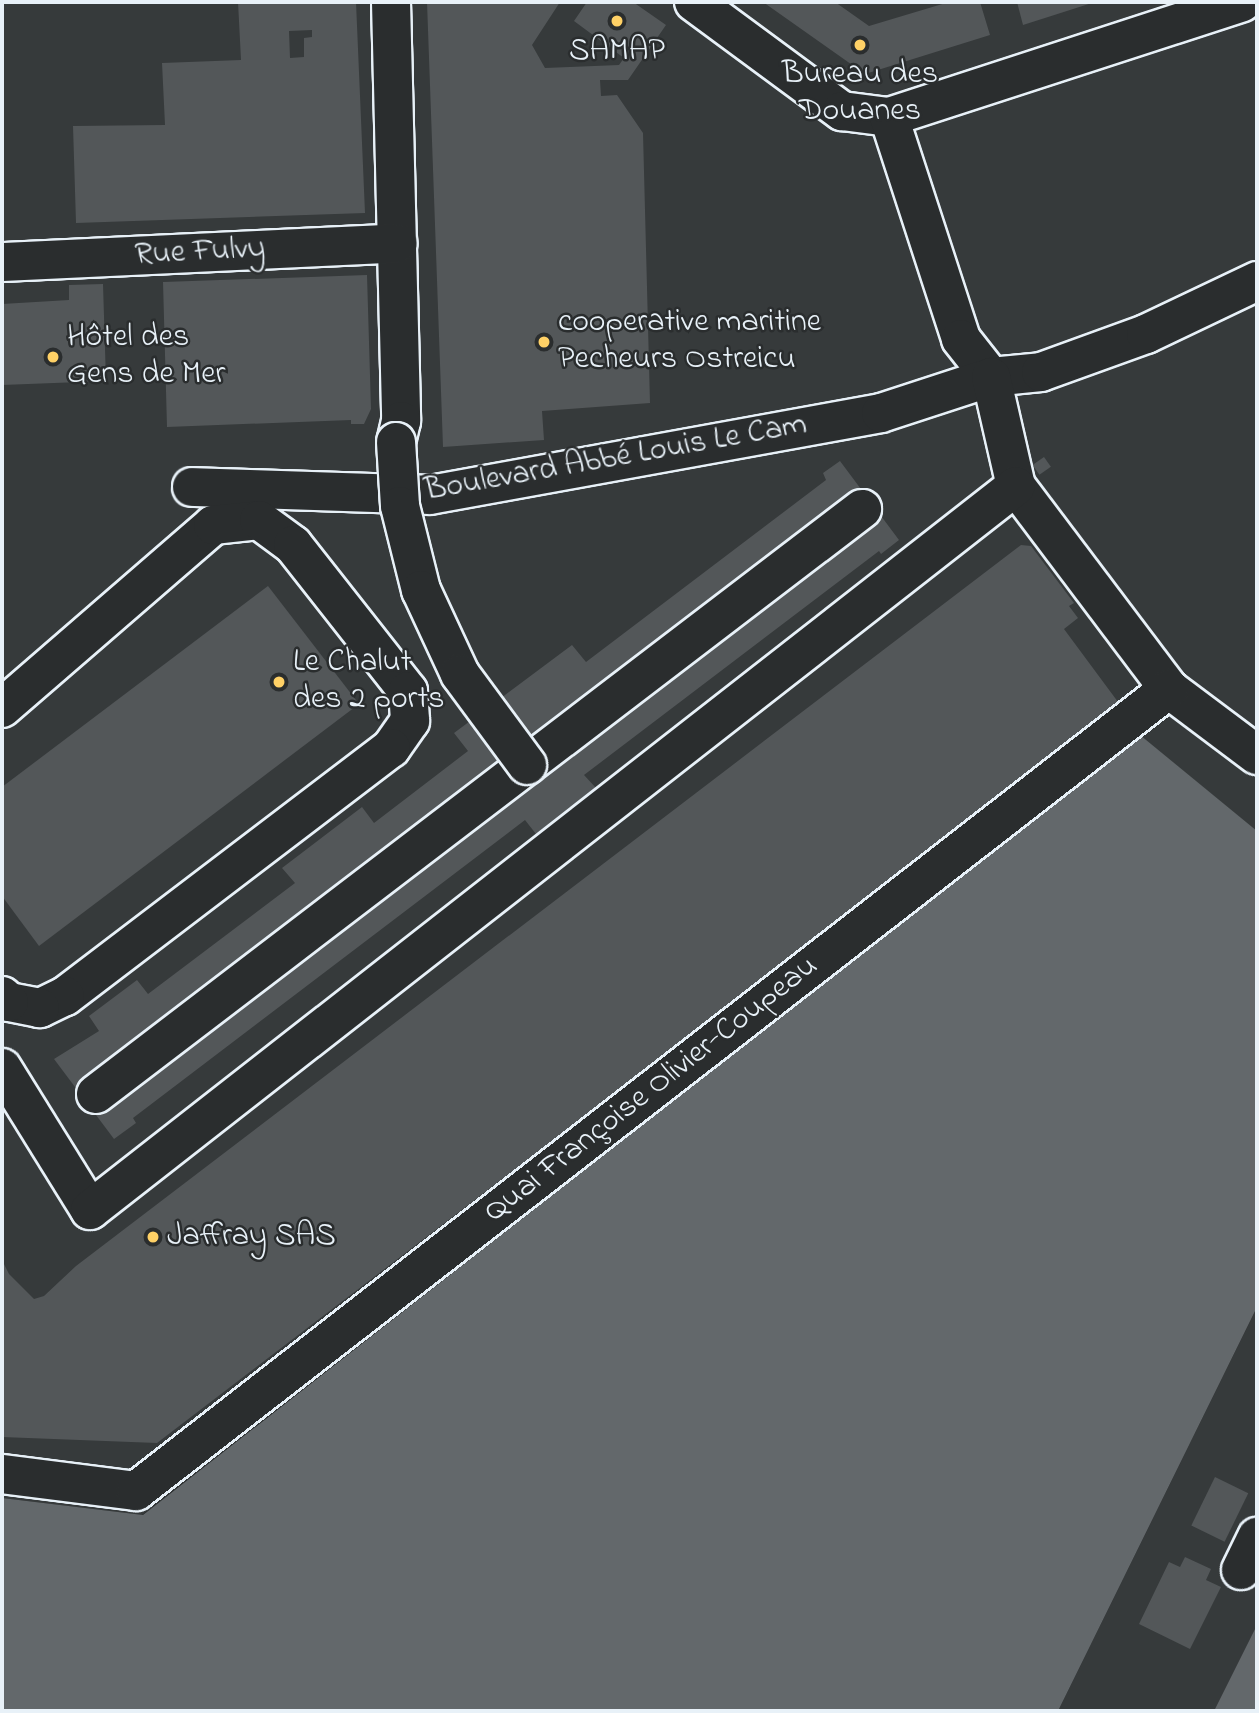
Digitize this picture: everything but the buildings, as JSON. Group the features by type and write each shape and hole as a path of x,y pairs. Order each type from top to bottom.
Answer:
{"street":[{"path":"391,2 401,421 396,442 402,519 425,599 460,674 527,765"},
{"path":"694,2 842,111 894,134 1242,2"},
{"path":"894,134 961,339 991,377 1016,486 1169,689 1257,755"},
{"name":"Rue Fulvy","path":"2,262 398,243"},
{"name":"Boulevard Abbé Louis Le Cam","path":"192,487 430,495 881,413 991,377 1041,372 1146,334 1257,281"},
{"path":"2,1068 90,1210 1016,486"},
{"path":"96,1094 862,509"},
{"path":"2,708 213,525 259,520 293,545 408,691 410,721 391,747 65,996 40,1008 4,1010"},
{"name":"Quai Françoise Olivier-Coupeau","path":"2,1475 136,1491 1169,689"}],"shaded area":[{"path":"2,2 1257,2 1257,831 1140,736 142,1515 2,1498"},
{"path":"1140,735 1257,831 1257,1307 1058,1711 2,1711 2,1498 143,1515"},
{"path":"1257,1307 1257,1625 1214,1711 1058,1711"},
{"path":"1257,1625 1257,1711 1214,1711"}],"place":[{"name":"SAMAP","path":"617,21"},
{"name":"Bureau des Douanes","path":"860,45"},
{"name":"cooperative maritine Pecheurs Ostreicu","path":"544,342"},
{"name":"Hôtel des Gens de Mer","path":"53,357"},
{"name":"Le Chalut des 2 ports","path":"279,682"},
{"name":"Jaffray SAS","path":"153,1237"}]}
